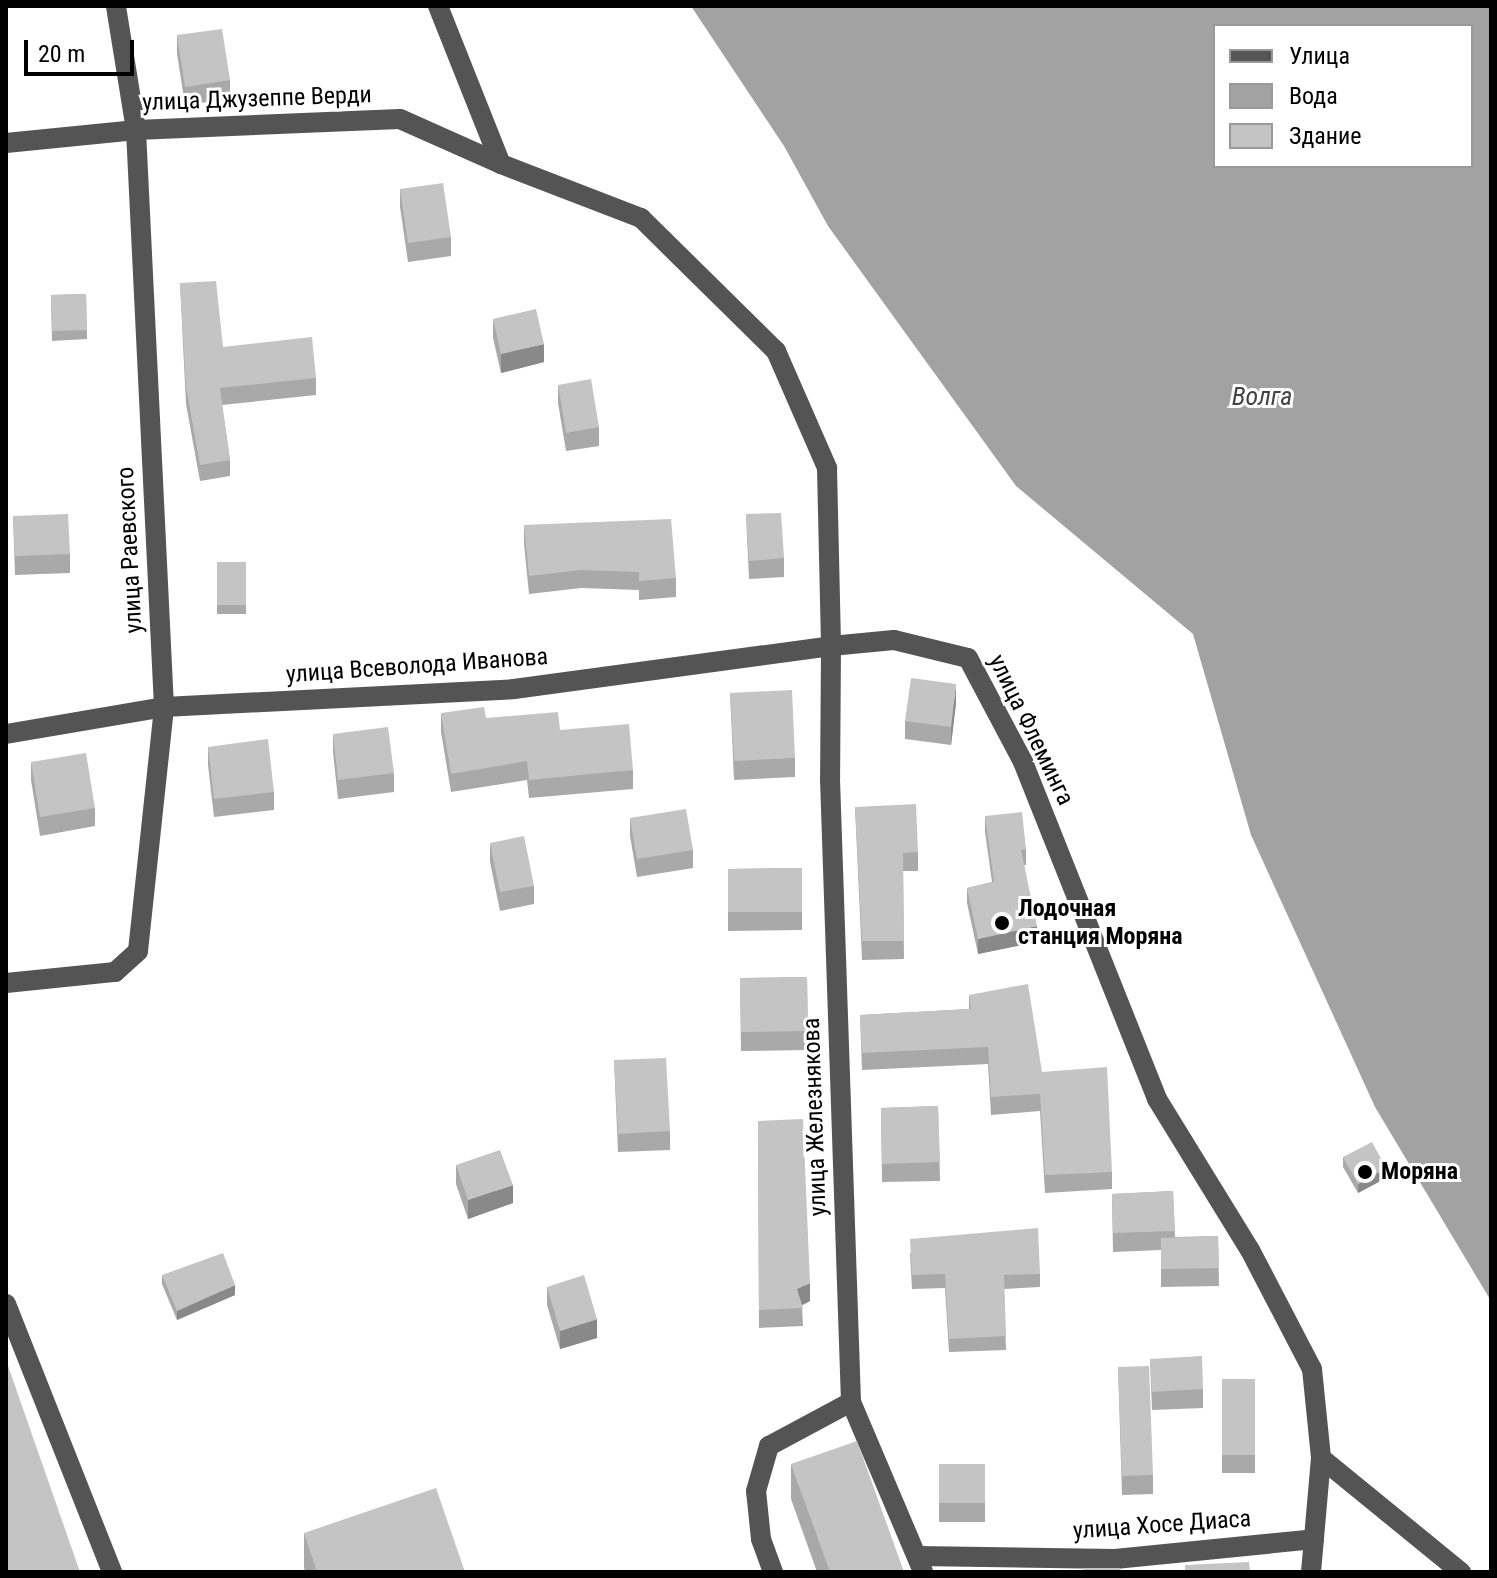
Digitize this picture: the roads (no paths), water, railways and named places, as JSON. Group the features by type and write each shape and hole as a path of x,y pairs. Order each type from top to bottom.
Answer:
{"street":[{"name":"улица Раевского","path":"6,983 115,972 138,951 164,707 136,130 116,6"},
{"path":"438,6 501,164 641,218 776,351 827,468 831,646"},
{"name":"улица Джузеппе Верди","path":"6,143 136,130 400,119 501,164"},
{"name":"улица Флеминга","path":"831,646 894,640 968,658 1023,762 1157,1099 1250,1250 1312,1369 1321,1458 1311,1572"},
{"name":"улица Всеволода Иванова","path":"6,734 164,707 514,689 831,646"},
{"name":"улица Железнякова","path":"831,646 830,779 851,1402 920,1564"},
{"path":"6,1304 112,1572"},
{"path":"773,1572 761,1539 756,1491 769,1446 851,1402"},
{"path":"1321,1458 1461,1572"},
{"name":"улица Хосе Диаса","path":"920,1564 1115,1559 1314,1539"}],"water":[{"name":"Волга","path":"691,6 1491,6 1491,1301 1375,1107 1251,835 1193,634 1016,486 828,226 784,146"}],"place":[{"name":"Лодочная станция Моряна","path":"1002,923"},
{"name":"Моряна","path":"1365,1172"}]}
